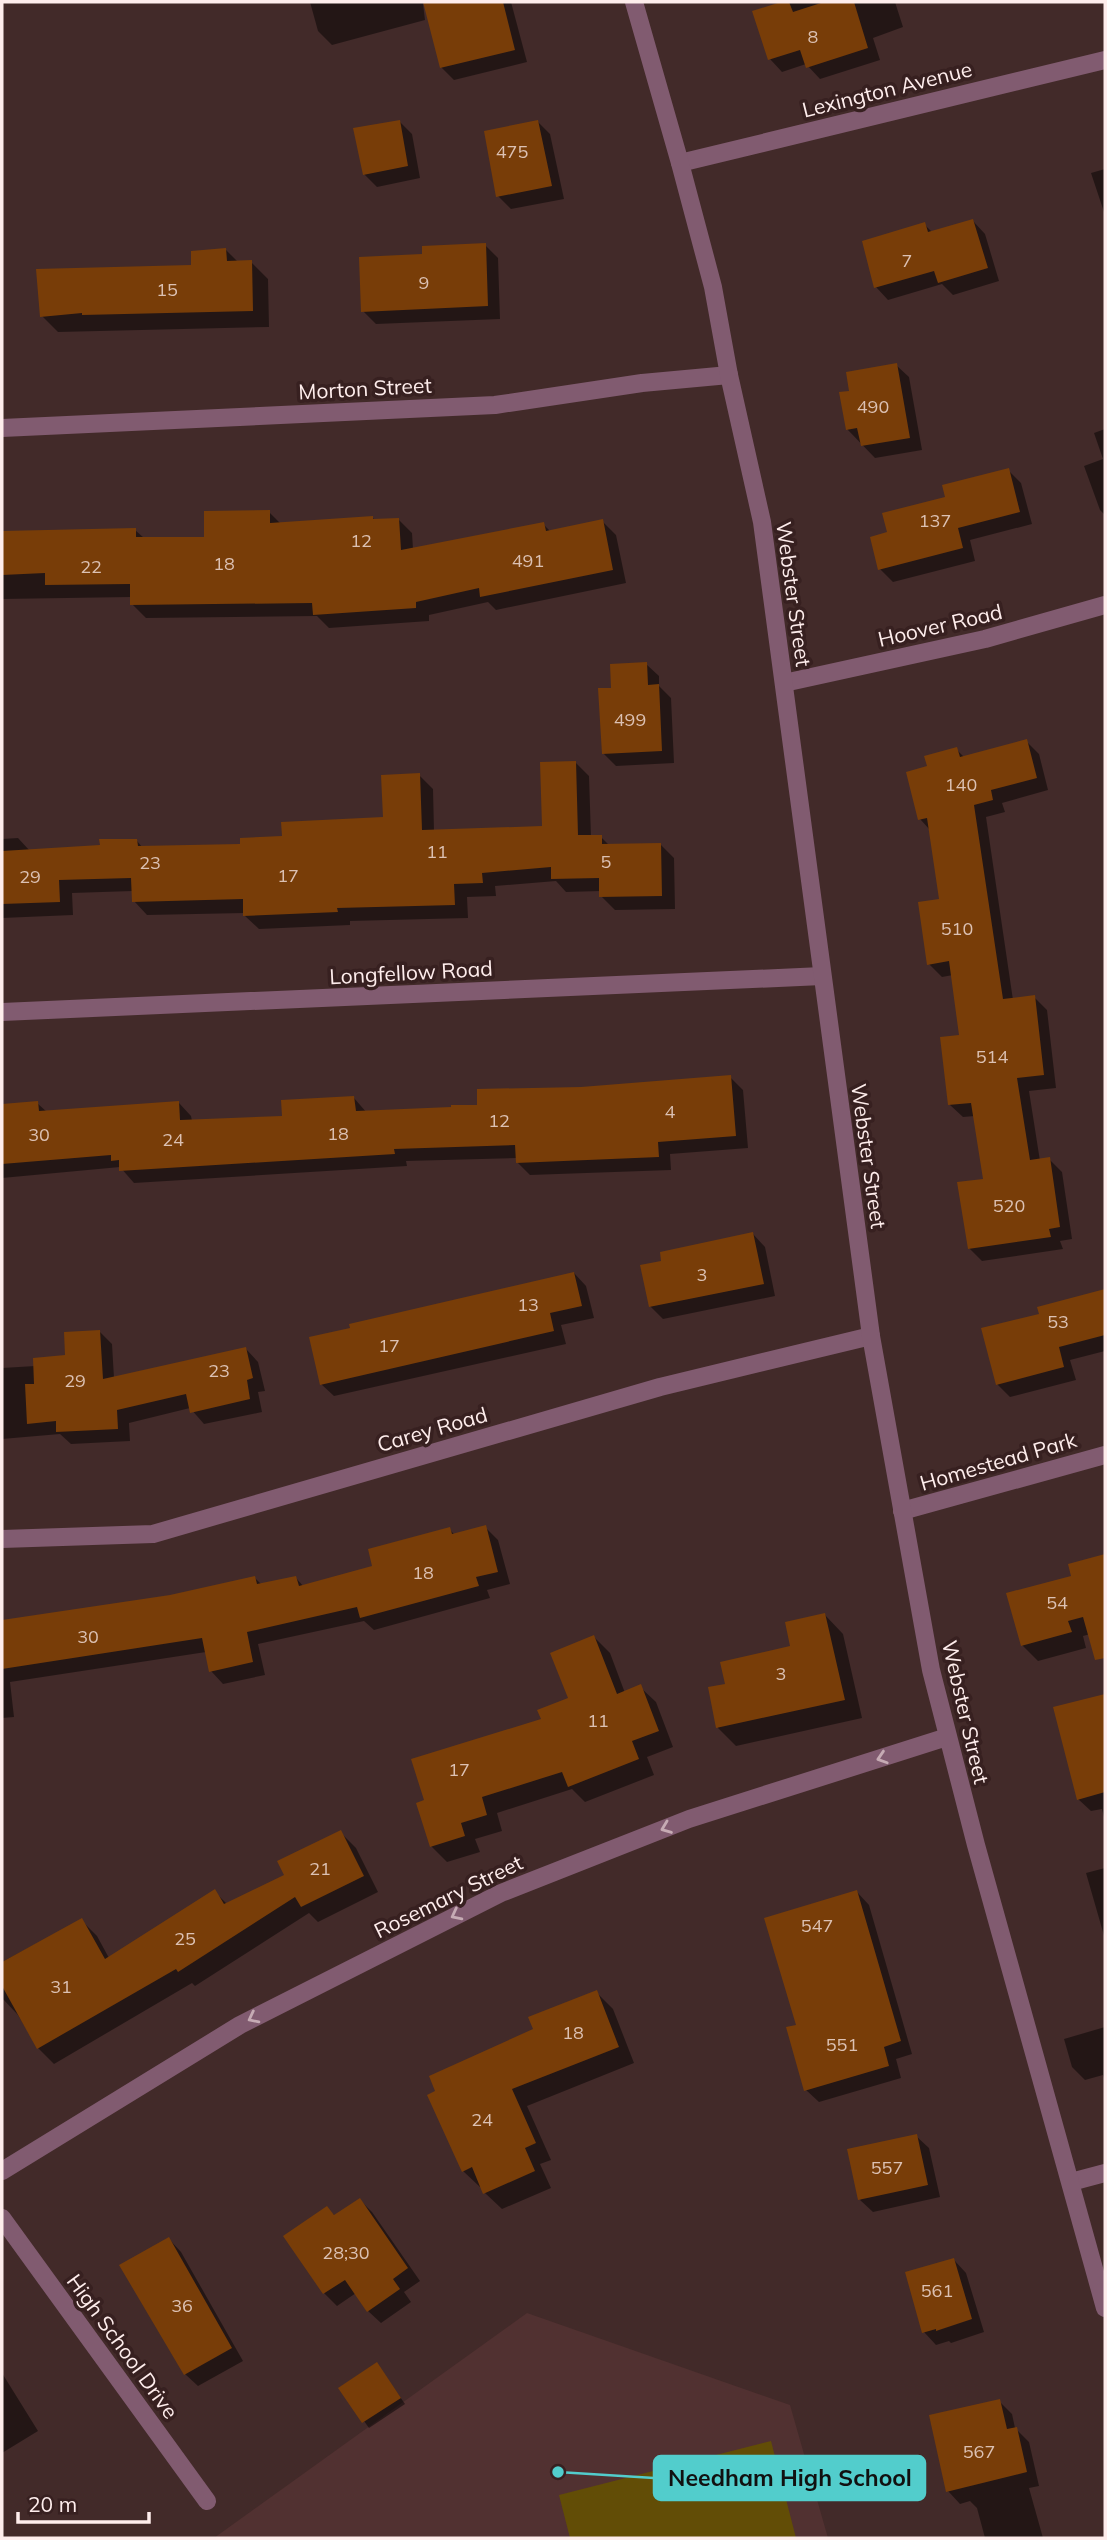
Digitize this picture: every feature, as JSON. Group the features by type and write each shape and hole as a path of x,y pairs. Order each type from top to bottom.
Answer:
{"street":[{"name":"Webster Street","path":"634,2 713,287 729,375 762,522 871,1336 931,1670 947,1737 1105,2308"},
{"name":"Lexington Avenue","path":"680,163 1105,60"},
{"name":"Morton Street","path":"2,428 495,405 642,383 729,375"},
{"name":"Hoover Road","path":"784,683 985,639 1105,606"},
{"name":"Longfellow Road","path":"2,1012 822,976"},
{"name":"Carey Road","path":"2,1539 153,1534 660,1387 871,1336"},
{"name":"Homestead Park","path":"902,1511 1105,1455"},
{"name":"Rosemary Street","path":"2,2171 240,2025 501,1893 689,1819 947,1737"},
{"path":"1071,2182 1105,2173"},
{"name":"High School Drive","path":"2,2218 207,2501"}],"shaded area":[{"path":"527,2313 790,2405 828,2538 214,2538"},
{"path":"771,2441 796,2538 570,2538 559,2495"}],"building":[{"path":"423,2 503,2 515,50 440,68"},
{"path":"789,2 793,12 824,2 854,2 868,48 806,68 800,50 768,60 752,11"},
{"path":"400,120 408,166 363,175 353,128"},
{"path":"538,120 552,186 496,197 484,131"},
{"path":"973,219 988,268 938,283 934,271 874,288 862,241 925,222 928,232"},
{"path":"486,243 488,306 361,312 359,257 422,254 422,246"},
{"path":"226,248 227,261 252,260 253,311 82,313 40,317 36,269 191,265 191,251"},
{"path":"897,363 910,438 861,446 857,428 846,430 839,392 849,391 846,372"},
{"path":"1009,468 1020,512 958,528 963,548 878,570 870,537 887,532 882,513 945,497 942,485"},
{"path":"270,510 270,523 373,516 373,519 399,518 401,550 544,522 546,531 603,519 613,570 480,597 479,588 416,602 416,608 313,615 312,603 130,605 130,584 45,585 45,573 2,575 2,531 136,528 136,537 204,537 204,511"},
{"path":"647,662 648,685 659,684 662,751 602,754 598,688 611,688 610,664"},
{"path":"1027,739 1037,778 991,790 993,800 974,805 1003,999 1035,995 1044,1075 1017,1078 1030,1160 1050,1157 1060,1227 1049,1229 1051,1237 968,1249 957,1182 983,1179 971,1103 948,1105 940,1037 959,1035 949,961 927,965 918,902 939,899 927,818 918,820 906,772 927,766 924,756 957,747 960,757"},
{"path":"576,761 578,835 602,835 602,844 661,843 662,896 599,897 599,878 551,879 551,867 482,873 483,883 454,884 455,905 337,908 338,912 243,916 243,899 132,902 131,878 59,880 60,902 2,904 2,851 100,845 99,839 137,839 138,846 240,844 240,838 282,836 281,822 383,817 381,775 420,773 422,830 542,826 540,762"},
{"path":"731,1075 736,1136 658,1142 659,1157 516,1163 515,1145 394,1149 395,1154 119,1171 119,1160 111,1161 111,1155 2,1164 2,1104 38,1101 39,1111 179,1101 180,1120 282,1116 281,1100 354,1096 356,1111 451,1107 477,1105 477,1089 581,1087"},
{"path":"753,1232 764,1284 649,1307 640,1265 661,1261 660,1252"},
{"path":"574,1272 582,1306 550,1313 554,1331 320,1385 309,1337 350,1328 349,1324"},
{"path":"1105,1289 1105,1335 1059,1347 1064,1367 996,1385 981,1328 1039,1314 1037,1307"},
{"path":"100,1330 103,1379 246,1347 253,1378 247,1380 250,1399 190,1413 186,1394 117,1410 118,1429 56,1432 56,1421 27,1424 25,1384 34,1384 33,1358 65,1355 64,1332"},
{"path":"486,1525 498,1572 476,1577 479,1586 360,1618 357,1607 247,1632 253,1662 209,1672 202,1638 2,1669 2,1620 170,1595 255,1576 257,1584 296,1576 299,1586 372,1566 368,1549 450,1527 452,1534"},
{"path":"1105,1554 1105,1658 1095,1660 1083,1617 1068,1621 1072,1632 1021,1646 1006,1593 1071,1576 1068,1564"},
{"path":"825,1613 845,1700 716,1728 708,1687 725,1684 720,1662 790,1646 785,1622"},
{"path":"594,1635 617,1694 641,1684 659,1731 632,1741 639,1759 568,1787 562,1772 482,1797 487,1815 461,1823 465,1836 430,1847 416,1803 424,1800 411,1759 541,1719 537,1710 568,1698 550,1653"},
{"path":"1105,1694 1105,1792 1077,1800 1053,1707"},
{"path":"341,1830 364,1876 301,1907 295,1897 178,1972 176,1969 37,2049 2,1986 2,1962 82,1918 105,1959 215,1889 224,1904 284,1875 277,1861"},
{"path":"857,1890 901,2041 884,2047 889,2066 804,2091 786,2027 796,2025 764,1918"},
{"path":"597,1990 619,2047 512,2089 536,2143 525,2148 535,2171 483,2194 472,2167 462,2172 427,2095 435,2091 429,2076 533,2029 528,2017"},
{"path":"917,2134 928,2185 858,2200 847,2149"},
{"path":"360,2198 408,2268 393,2279 400,2289 367,2312 345,2280 323,2294 283,2236 327,2206 334,2215"},
{"path":"169,2237 232,2348 184,2375 119,2265"},
{"path":"954,2258 972,2319 922,2333 905,2272"},
{"path":"377,2362 401,2398 362,2423 338,2388"},
{"path":"1000,2399 1007,2429 1017,2427 1027,2472 946,2492 929,2415"}],"place":[{"name":"Needham High School","path":"558,2472"}]}
